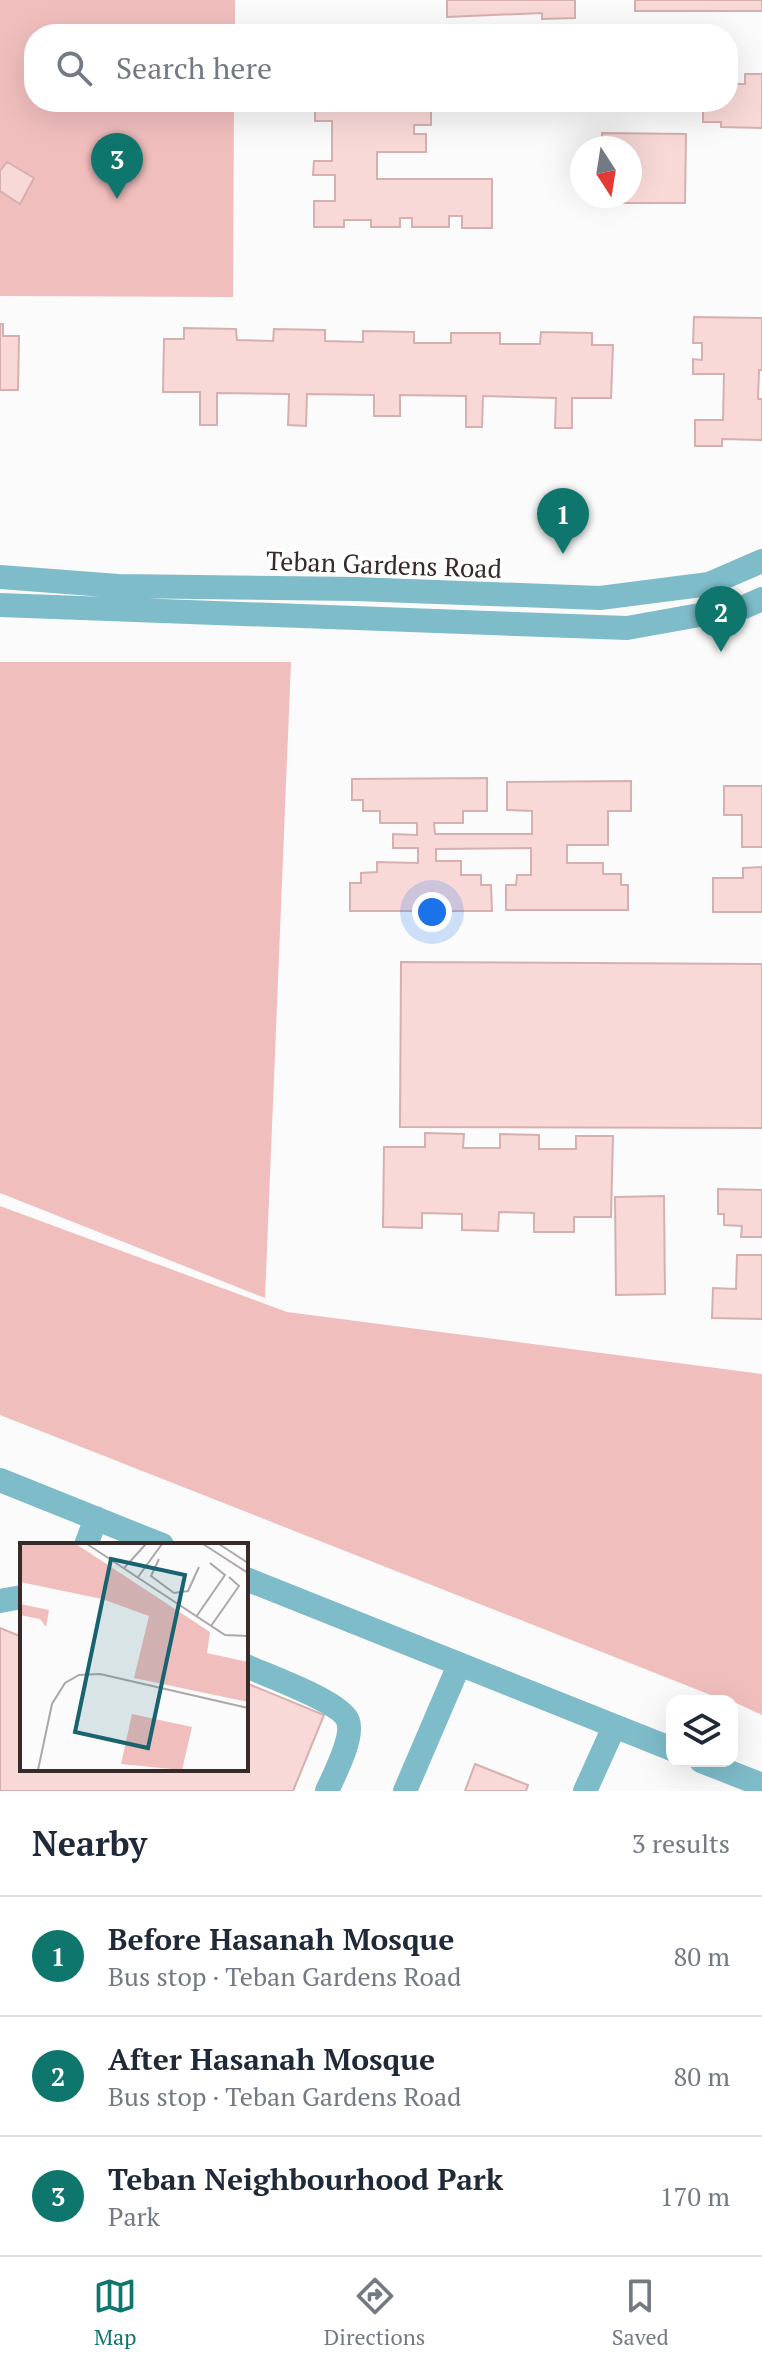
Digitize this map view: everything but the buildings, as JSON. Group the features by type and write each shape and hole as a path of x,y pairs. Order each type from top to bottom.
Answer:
{"street":[{"name":"Teban Gardens Road","path":"0,577 118,586 356,589 600,598 709,584 762,561"},
{"name":"Teban Gardens Road","path":"0,605 627,628 744,607 762,599"},
{"path":"0,1480 157,1543"},
{"path":"87,1543 96,1518"},
{"path":"248,1580 666,1747"},
{"path":"0,1601 20,1597"},
{"path":"405,1791 459,1665"},
{"path":"248,1667 338,1707 349,1722 347,1741 327,1791"},
{"path":"585,1791 614,1727"},
{"path":"716,1767 762,1785"}],"shaded area":[{"path":"0,0 235,0 235,24 24,24 24,112 234,112 233,297 0,296"},
{"path":"0,662 291,662 265,1298 0,1193"},
{"path":"0,1206 287,1312 762,1374 762,1715 738,1704 738,1695 711,1695 0,1415"}],"place":[{"name":"Teban Neighbourhood Park","path":"117,199"},
{"name":"Before Hasanah Mosque","path":"563,554"},
{"name":"After Hasanah Mosque","path":"721,652"}]}
